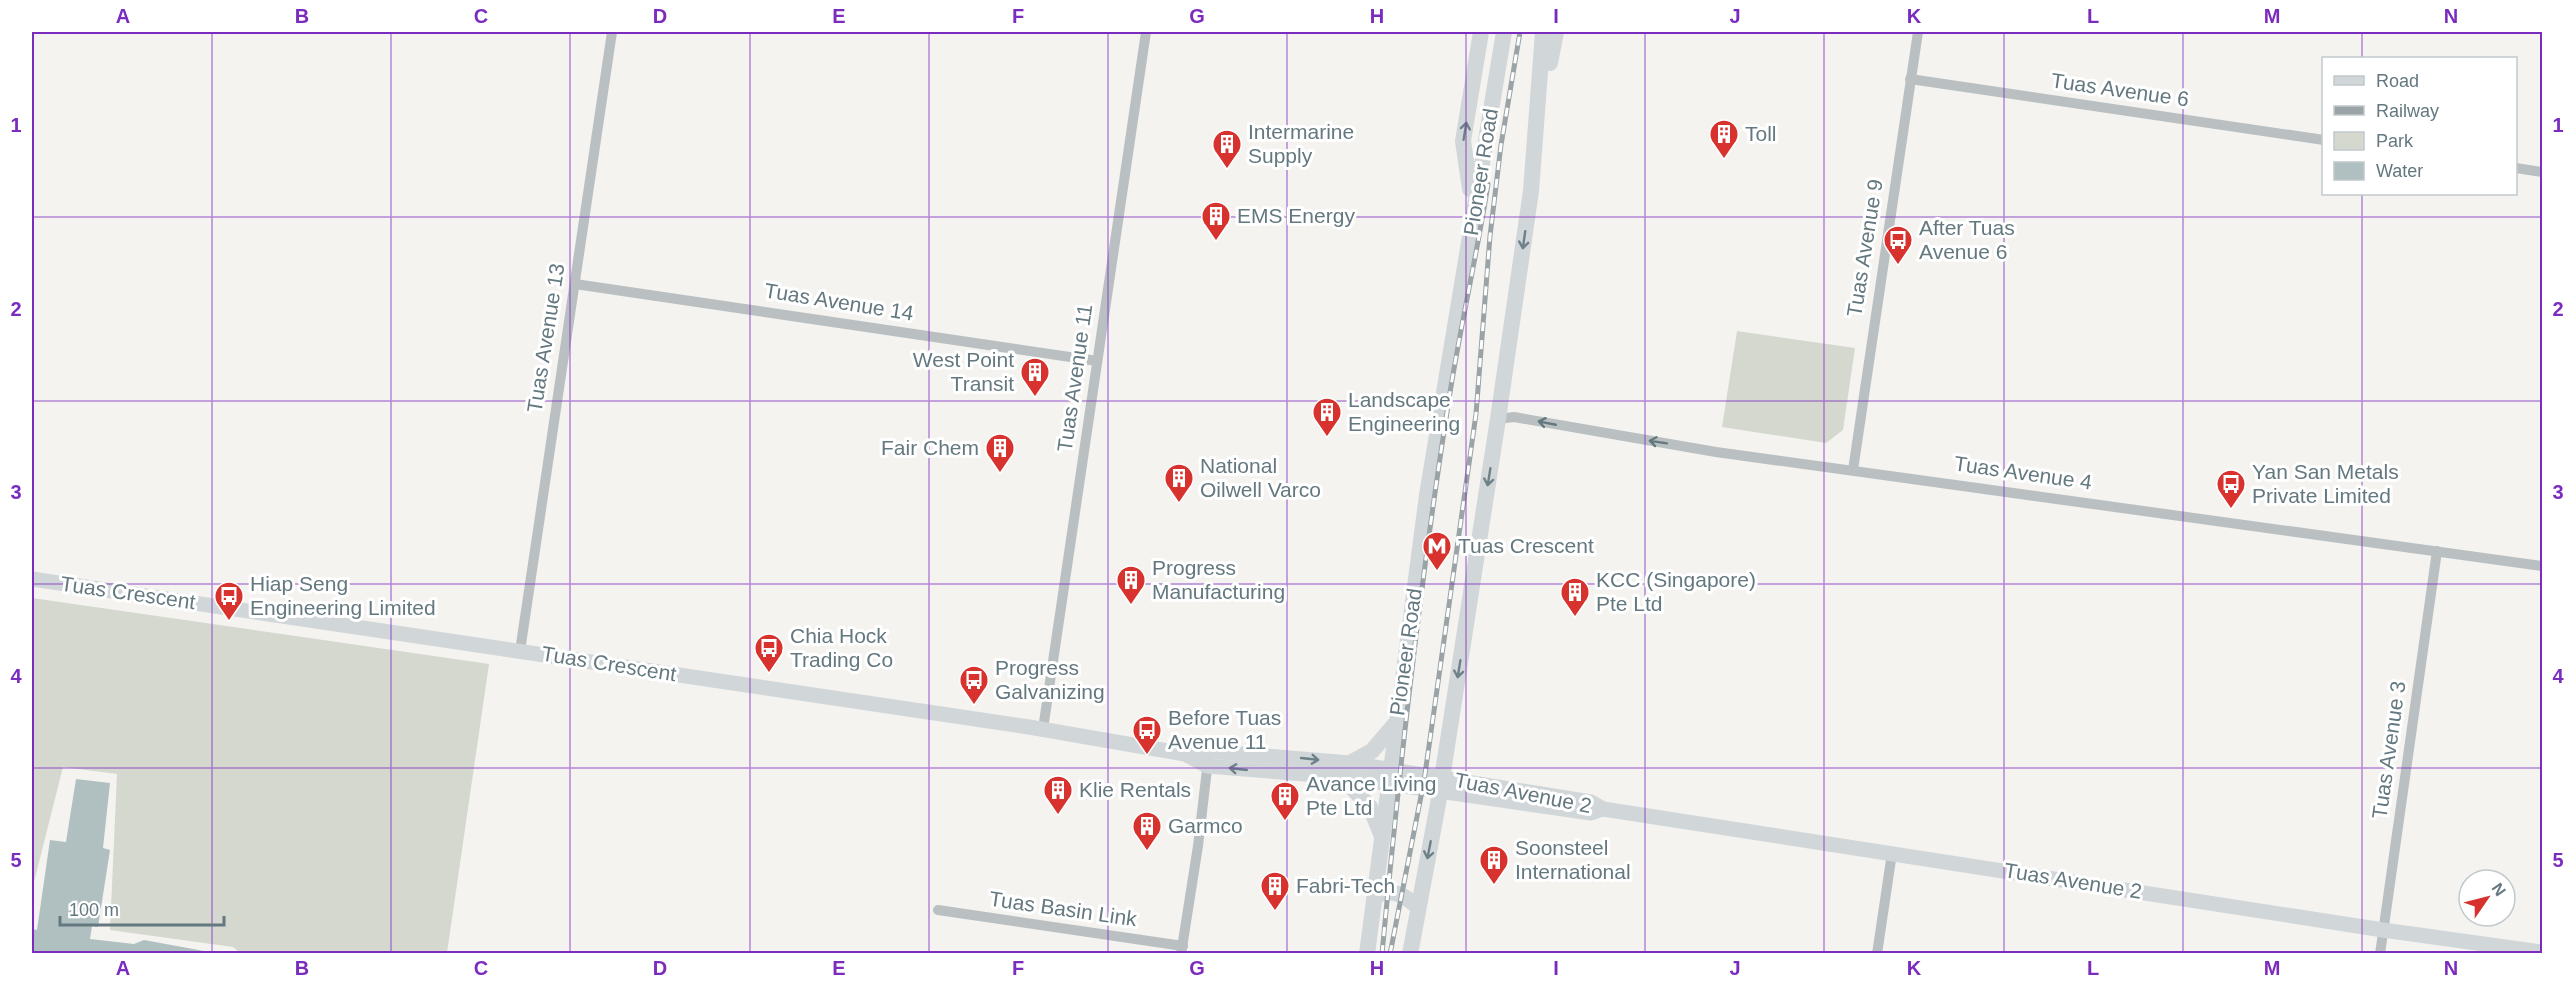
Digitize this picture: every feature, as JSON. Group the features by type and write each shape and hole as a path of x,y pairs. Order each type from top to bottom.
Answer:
{"main road":[{"path":"1470,189 1463,141 1481,32"},
{"path":"1359,954 1431,438 1496,32"},
{"name":"Pioneer Road","path":"1367,954 1432,460 1504,32"},
{"path":"1532,182 1543,32"},
{"path":"1410,954 1441,785 1556,32"},
{"path":"1382,835 1370,807 1346,770 1372,751 1396,723"},
{"path":"1375,896 1386,892 1396,893 1418,907"}],"street":[{"name":"Tuas Avenue 13","path":"520,651 612,32"},
{"name":"Tuas Avenue 11","path":"1043,729 1146,32"},
{"name":"Tuas Avenue 9","path":"1853,470 1918,32"},
{"name":"Tuas Avenue 6","path":"1910,79 2322,140"},
{"path":"2517,168 2542,172"},
{"name":"Tuas Avenue 14","path":"575,284 1097,361"},
{"name":"Tuas Avenue 4","path":"1498,419 1515,417 1716,452 2542,566"},
{"name":"Tuas Avenue 3","path":"2380,954 2437,551"},
{"name":"Tuas Crescent","path":"32,579 1043,729 1208,759 1346,770 1441,785"},
{"name":"Tuas Basin Link","path":"938,910 1182,950 1198,846 1208,759"},
{"name":"Tuas Avenue 2","path":"1441,785 1591,802 1603,809 2383,930 2542,952"},
{"path":"1877,954 1892,853"}],"green space":[{"path":"1737,331 1855,348 1843,430 1826,443 1722,427"},
{"path":"32,598 489,664 447,953 240,953 233,947 110,930 117,774 63,767 32,890"}],"water":[{"path":"76,779 110,783 103,848 110,850 98,927 92,926 90,939 134,944 144,940 215,953 32,953 32,929 37,930 50,840 66,842"}],"railway":[{"path":"1390,954 1424,781 1476,414 1490,236 1501,145 1520,32"},
{"path":"1382,954 1427,547 1451,384 1488,184"}],"place":[{"name":"Toll","path":"1724,160"},
{"name":"Intermarine Supply","path":"1227,170"},
{"name":"EMS Energy","path":"1216,242"},
{"name":"After Tuas Avenue 6","path":"1898,266"},
{"name":"West Point Transit","path":"1035,398"},
{"name":"Landscape Engineering","path":"1327,438"},
{"name":"Fair Chem","path":"1000,474"},
{"name":"National Oilwell Varco","path":"1179,504"},
{"name":"Yan San Metals Private Limited","path":"2231,510"},
{"name":"Tuas Crescent","path":"1437,572"},
{"name":"Progress Manufacturing","path":"1131,606"},
{"name":"KCC (Singapore) Pte Ltd","path":"1575,618"},
{"name":"Hiap Seng Engineering Limited","path":"229,622"},
{"name":"Chia Hock Trading Co","path":"769,674"},
{"name":"Progress Galvanizing","path":"974,706"},
{"name":"Before Tuas Avenue 11","path":"1147,756"},
{"name":"Klie Rentals","path":"1058,816"},
{"name":"Avance Living Pte Ltd","path":"1285,822"},
{"name":"Garmco","path":"1147,852"},
{"name":"Soonsteel International","path":"1494,886"},
{"name":"Fabri-Tech","path":"1275,912"}]}
